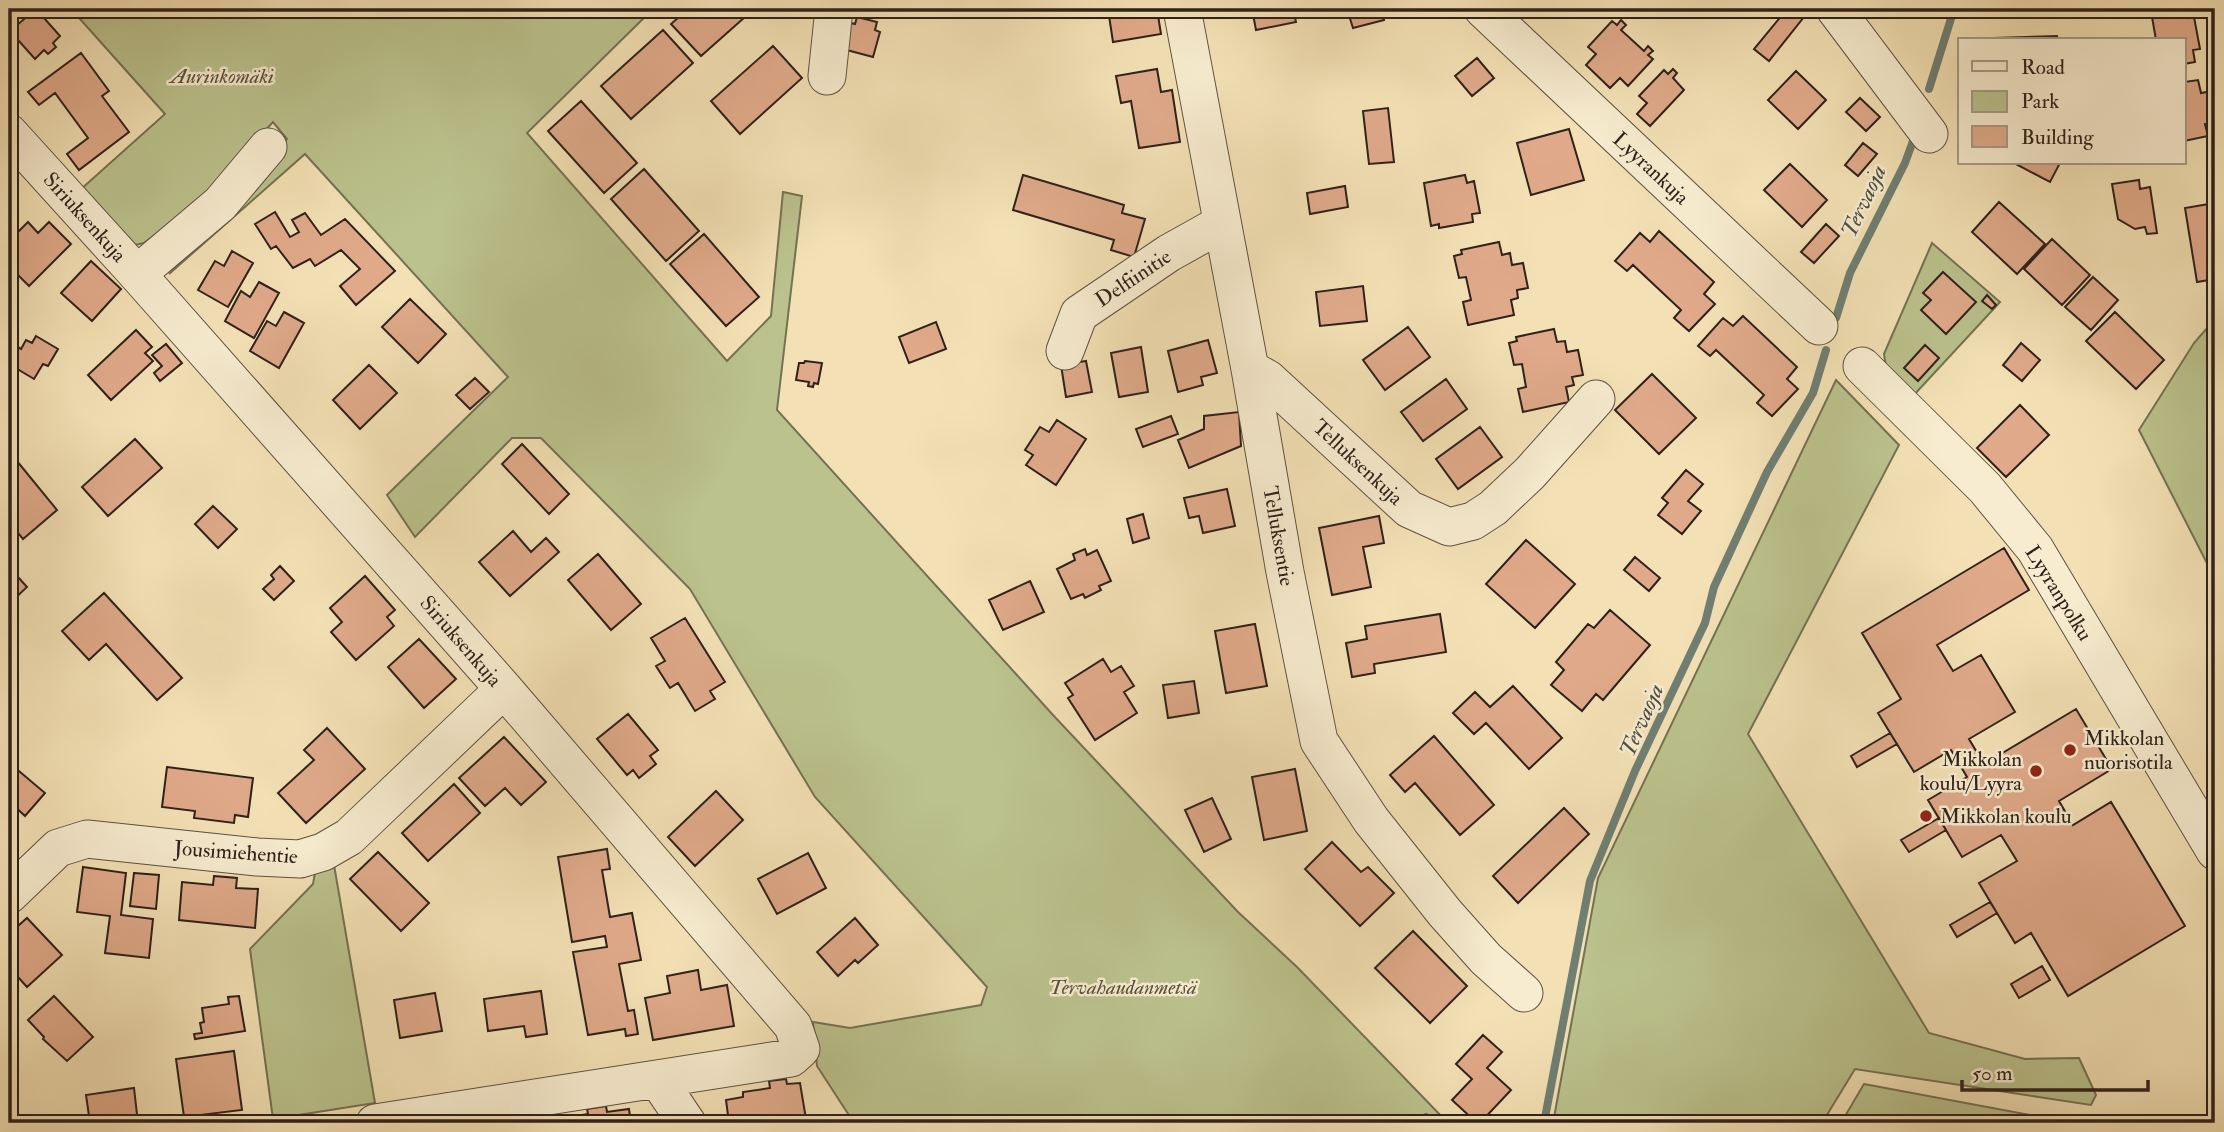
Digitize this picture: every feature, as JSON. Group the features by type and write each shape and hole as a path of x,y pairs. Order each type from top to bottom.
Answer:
{"street":[{"path":"827,76 834,9"},
{"name":"Telluksentie","path":"1182,9 1250,369 1285,572 1319,741 1371,820 1445,913 1486,959 1524,993"},
{"name":"Lyyrankuja","path":"1483,9 1819,326"},
{"path":"1835,9 1929,134"},
{"name":"Siriuksenkuja","path":"9,133 137,274 503,690 793,1026 801,1049 791,1058 658,1080"},
{"path":"137,274 220,204 268,147"},
{"name":"Delfiinitie","path":"1065,351 1079,314 1168,253 1221,224"},
{"name":"Lyyranpolku","path":"1862,366 1985,488 2035,549 2215,851"},
{"name":"Telluksenkuja","path":"1250,369 1268,379 1409,509 1448,527 1473,522 1493,508 1530,473 1596,400"},
{"name":"Jousimiehentie","path":"11,888 58,848 87,839 257,857 300,859 323,852 349,837 503,690"},
{"path":"392,1122 658,1080 687,1123"}],"green space":[{"name":"Tervahaudanmetsä","path":"71,9 653,9 527,133 727,361 771,316 783,192 802,196 777,410 1053,715 1238,912 1297,967 1448,1123 854,1123 817,1066 813,1022 850,1028 981,1005 987,987 815,797 690,589 541,438 512,438 415,537 387,495 508,377 305,154 169,274 287,139 273,122 203,198 144,243 135,245 80,190 165,114"},
{"path":"1932,243 2000,302 1913,396 1886,367 1884,354"},
{"path":"2215,319 2215,579 2139,430 2194,343"},
{"path":"1836,380 1899,445 1748,734 1929,1033 2025,1059 2079,1058 2096,1095 2091,1105 1855,1069 1822,1123 1553,1123 1598,878"},
{"path":"333,859 375,1103 273,1119 250,949 313,884 316,867"},
{"path":"1864,1084 2073,1123 1841,1123"}],"building":[{"path":"36,9 60,36 53,43 56,47 48,54 44,50 35,59 10,31"},
{"path":"688,9 754,9 701,56 671,24"},
{"path":"1108,9 1157,9 1161,34 1113,42"},
{"path":"1252,9 1293,9 1296,22 1256,30"},
{"path":"1347,9 1381,9 1384,20 1353,28"},
{"path":"1787,9 1794,9 1804,17 1769,61 1754,49"},
{"path":"2186,9 2188,18 2194,17 2200,49 2193,50 2195,62 2186,64 2186,38 2156,38 2151,11"},
{"path":"857,17 877,22 875,30 880,32 873,57 843,49 851,23 855,24"},
{"path":"1621,20 1626,25 1621,30 1644,51 1648,46 1653,51 1648,55 1653,59 1628,86 1620,78 1610,88 1586,65 1596,54 1588,47 1612,21 1617,25"},
{"path":"663,30 693,63 631,119 601,86"},
{"path":"2057,36 2058,38 1994,38"},
{"path":"773,46 802,78 740,134 711,101"},
{"path":"81,53 109,91 102,96 129,132 79,170 67,154 88,138 55,93 39,105 28,92"},
{"path":"1477,58 1494,78 1472,96 1455,76"},
{"path":"1157,69 1161,92 1172,90 1180,142 1139,148 1131,101 1121,103 1116,76"},
{"path":"1673,69 1677,73 1673,78 1684,90 1650,126 1637,114 1647,103 1639,96 1664,70 1668,74"},
{"path":"1796,71 1826,100 1798,129 1768,100"},
{"path":"2198,80 2201,93 2207,92 2213,123 2205,124 2208,136 2186,141 2186,82"},
{"path":"1860,98 1880,117 1866,131 1846,112"},
{"path":"581,101 637,163 604,193 548,131"},
{"path":"1388,108 1394,162 1369,164 1363,111"},
{"path":"1569,129 1584,180 1531,195 1517,143"},
{"path":"1863,143 1877,154 1858,176 1845,165"},
{"path":"1790,164 1827,200 1802,227 1764,190"},
{"path":"2016,164 2059,164 2050,182"},
{"path":"644,169 699,231 666,261 611,199"},
{"path":"1023,175 1124,205 1122,213 1145,219 1134,257 1111,250 1114,240 1013,210"},
{"path":"1465,175 1467,183 1474,181 1480,213 1472,214 1473,222 1439,228 1439,224 1431,226 1424,183"},
{"path":"2139,180 2140,189 2150,187 2157,233 2147,234 2145,227 2135,229 2118,219 2112,184"},
{"path":"1345,186 1348,207 1310,214 1307,193"},
{"path":"1999,202 2045,244 2017,274 1972,232"},
{"path":"2215,203 2215,279 2197,282 2185,208"},
{"path":"275,212 290,237 299,232 292,220 305,213 321,235 345,219 395,271 356,305 340,286 360,269 341,250 315,266 310,259 293,268 276,246 271,249 255,224"},
{"path":"28,222 38,233 49,222 71,244 29,286 9,266 9,241"},
{"path":"1826,224 1839,236 1814,263 1801,252"},
{"path":"1659,231 1714,282 1704,294 1715,304 1689,331 1674,318 1681,310 1633,265 1627,271 1615,261 1640,233 1650,242"},
{"path":"704,234 759,297 726,326 670,264"},
{"path":"2052,239 2090,275 2062,305 2024,269"},
{"path":"1499,242 1502,255 1510,253 1512,265 1523,263 1528,288 1517,290 1518,298 1511,300 1514,315 1468,325 1463,302 1471,300 1466,277 1459,278 1454,256 1462,254 1461,250"},
{"path":"232,251 253,263 228,307 198,290 215,261 224,266"},
{"path":"91,261 121,289 92,321 61,293"},
{"path":"1943,272 1976,302 1946,334 1921,310 1931,300 1923,293"},
{"path":"2093,277 2118,300 2091,330 2065,307"},
{"path":"259,282 279,293 254,338 225,321 241,291 250,297"},
{"path":"1363,286 1367,321 1320,326 1316,292"},
{"path":"1987,295 1996,305 1992,309 1982,301"},
{"path":"410,299 446,334 418,363 382,327"},
{"path":"284,312 304,323 279,368 250,351 267,321 276,326"},
{"path":"2115,312 2164,360 2136,389 2086,341"},
{"path":"1743,316 1797,367 1787,379 1798,389 1772,416 1757,403 1764,395 1716,350 1710,356 1698,346 1723,318 1733,326"},
{"path":"936,322 946,349 909,363 899,337"},
{"path":"1408,327 1430,357 1385,390 1363,360"},
{"path":"1554,329 1557,342 1565,341 1567,352 1578,350 1583,375 1572,377 1574,385 1566,387 1569,402 1523,412 1518,389 1526,387 1522,364 1514,365 1509,343 1517,341 1516,337"},
{"path":"136,330 152,347 145,353 153,361 111,400 88,375"},
{"path":"36,336 58,349 48,366 43,364 34,379 9,364 9,356 15,345 21,349 26,340 32,343"},
{"path":"1208,340 1217,373 1201,377 1203,385 1178,392 1168,351"},
{"path":"2021,343 2040,360 2022,381 2003,365"},
{"path":"166,344 182,363 160,381 154,373 162,366 152,355"},
{"path":"1925,345 1939,358 1918,381 1904,368"},
{"path":"1141,347 1148,392 1119,397 1111,353"},
{"path":"1086,361 1092,392 1066,397 1061,365"},
{"path":"799,363 822,363 818,384 814,383 813,387 808,386 809,382 796,380"},
{"path":"369,365 397,393 360,429 333,400"},
{"path":"1652,374 1696,418 1659,454 1615,410"},
{"path":"475,378 489,392 470,409 456,395"},
{"path":"1446,379 1467,409 1423,441 1401,412"},
{"path":"2020,405 2049,435 2006,477 1977,448"},
{"path":"1239,412 1241,446 1189,468 1178,440 1204,429 1204,416"},
{"path":"1171,416 1178,434 1143,447 1136,429"},
{"path":"1057,420 1086,439 1056,485 1026,465 1033,455 1025,450 1040,427 1049,432"},
{"path":"1480,427 1502,457 1458,489 1436,459"},
{"path":"135,439 162,468 108,516 82,487"},
{"path":"522,444 569,494 549,514 502,464"},
{"path":"12,455 57,510 23,539 9,522 9,458"},
{"path":"1686,470 1703,484 1688,501 1701,511 1682,534 1658,515 1668,503 1662,498"},
{"path":"1227,489 1235,526 1203,533 1199,516 1189,518 1184,498"},
{"path":"213,506 237,529 218,548 195,524"},
{"path":"1143,514 1149,538 1133,543 1127,519"},
{"path":"1379,516 1384,543 1363,547 1371,587 1332,595 1319,528"},
{"path":"513,531 531,552 546,538 559,552 510,596 479,562"},
{"path":"1526,540 1575,584 1535,628 1486,584"},
{"name":"Mikkolan koulu/Lyyra","path":"2004,548 2029,590 1937,645 1953,671 1981,655 2015,712 1969,739 1984,764 2076,709 2112,769 2059,801 2073,825 2111,802 2185,926 2068,996 2031,933 2015,943 1979,883 2017,861 2001,835 1962,857 1928,800 1967,777 1951,750 1914,772 1878,713 1901,699 1862,633"},
{"path":"1085,549 1087,555 1097,550 1111,581 1099,586 1101,590 1085,598 1083,594 1071,599 1057,569 1075,560 1073,554"},
{"path":"598,554 641,604 611,630 568,580"},
{"path":"1635,557 1660,578 1649,591 1624,570"},
{"path":"280,566 294,581 274,600 263,589 274,579 271,575"},
{"path":"9,567 27,587 9,604"},
{"path":"365,576 395,610 387,617 394,626 356,660 331,632 342,622 330,608"},
{"path":"1030,581 1044,612 1003,630 989,600"},
{"path":"104,593 182,678 157,700 106,644 89,660 62,631"},
{"path":"1610,610 1650,645 1603,700 1596,694 1582,711 1551,685 1564,670 1556,662 1588,624 1594,628"},
{"path":"1440,614 1446,652 1374,664 1375,673 1352,677 1346,643 1367,639 1365,626"},
{"path":"685,618 725,682 710,691 715,699 695,711 678,683 670,688 656,666 665,661 651,638"},
{"path":"1255,624 1267,686 1226,693 1215,631"},
{"path":"419,639 456,679 424,708 388,667"},
{"path":"1103,659 1111,672 1121,666 1134,686 1124,692 1137,713 1095,740 1068,698 1073,695 1065,683"},
{"path":"1194,681 1199,713 1168,718 1163,685"},
{"path":"1513,686 1562,738 1529,769 1486,723 1474,734 1453,713 1475,692 1490,707"},
{"path":"628,714 658,750 650,756 656,764 639,778 633,770 627,775 597,739"},
{"path":"327,728 365,769 306,823 278,793 314,760 304,750"},
{"path":"1890,733 1897,744 1857,767 1851,756"},
{"path":"1434,736 1494,805 1460,835 1415,783 1405,792 1390,775"},
{"path":"504,737 546,782 521,805 505,788 485,806 459,778"},
{"path":"13,766 45,793 25,816 9,801 9,771"},
{"path":"167,767 253,778 248,817 235,815 234,823 194,818 195,811 162,807"},
{"path":"1295,769 1307,831 1264,840 1252,777"},
{"path":"454,784 480,813 428,861 402,833"},
{"path":"716,791 743,820 695,866 668,837"},
{"path":"1212,798 1231,839 1204,852 1185,810"},
{"path":"1564,808 1589,834 1518,903 1493,876"},
{"path":"1939,818 1946,830 1909,852 1901,840"},
{"path":"1332,842 1361,872 1368,867 1394,893 1360,926 1305,869"},
{"path":"607,849 610,869 602,870 610,917 632,913 641,960 619,964 628,1011 634,1010 638,1034 626,1036 625,1029 588,1035 573,952 607,947 605,936 572,942 558,857"},
{"path":"378,852 429,903 401,931 350,879"},
{"path":"808,853 826,888 777,914 758,879"},
{"path":"83,867 126,873 121,915 153,919 149,958 105,953 110,916 77,912"},
{"path":"134,873 159,875 156,909 130,906"},
{"path":"214,876 237,878 236,888 258,889 255,928 179,920 182,882 213,885"},
{"path":"1990,902 1997,913 1957,937 1950,925"},
{"path":"27,918 62,955 27,987 9,967 9,934"},
{"path":"855,918 878,945 858,963 855,960 838,976 817,952"},
{"path":"1413,931 1467,986 1430,1023 1375,968"},
{"path":"2042,966 2050,980 2019,998 2011,984"},
{"path":"698,970 701,990 727,985 734,1026 653,1040 645,998 670,993 667,976"},
{"path":"541,991 547,1034 526,1037 524,1026 488,1031 484,999"},
{"path":"435,993 442,1031 400,1038 394,1000"},
{"path":"54,996 93,1037 67,1061 43,1039 28,1020"},
{"path":"239,996 245,1031 195,1039 194,1034 202,1033 202,1008 229,1004 228,997"},
{"path":"1483,1035 1502,1052 1487,1068 1511,1090 1477,1123 1452,1100 1472,1079 1456,1064"},
{"path":"234,1051 242,1110 184,1117 176,1059"},
{"path":"786,1079 787,1084 800,1083 806,1119 775,1123 729,1123 726,1100 743,1097 743,1092 770,1088 769,1081"},
{"path":"134,1088 138,1123 90,1123 86,1095"},
{"path":"606,1106 607,1112 629,1109 631,1123 565,1123 564,1118 588,1114 587,1109"}],"waterway":[{"name":"Tervaoja","path":"1929,89 1954,9"},
{"name":"Tervaoja","path":"1836,318 1850,273 1905,163 1913,141"},
{"name":"Tervaoja","path":"1544,1123 1590,881 1635,771 1705,623 1714,587 1767,472 1813,393 1826,350"},
{"path":"1426,1117 1431,1123"}],"place":[{"name":"Mikkolan nuorisotila","path":"2070,750"},
{"name":"Mikkolan koulu/Lyyra","path":"2036,771"},
{"name":"Mikkolan koulu","path":"1926,816"}],"park label":[{"name":"Aurinkomäki","path":"222,76"}]}
